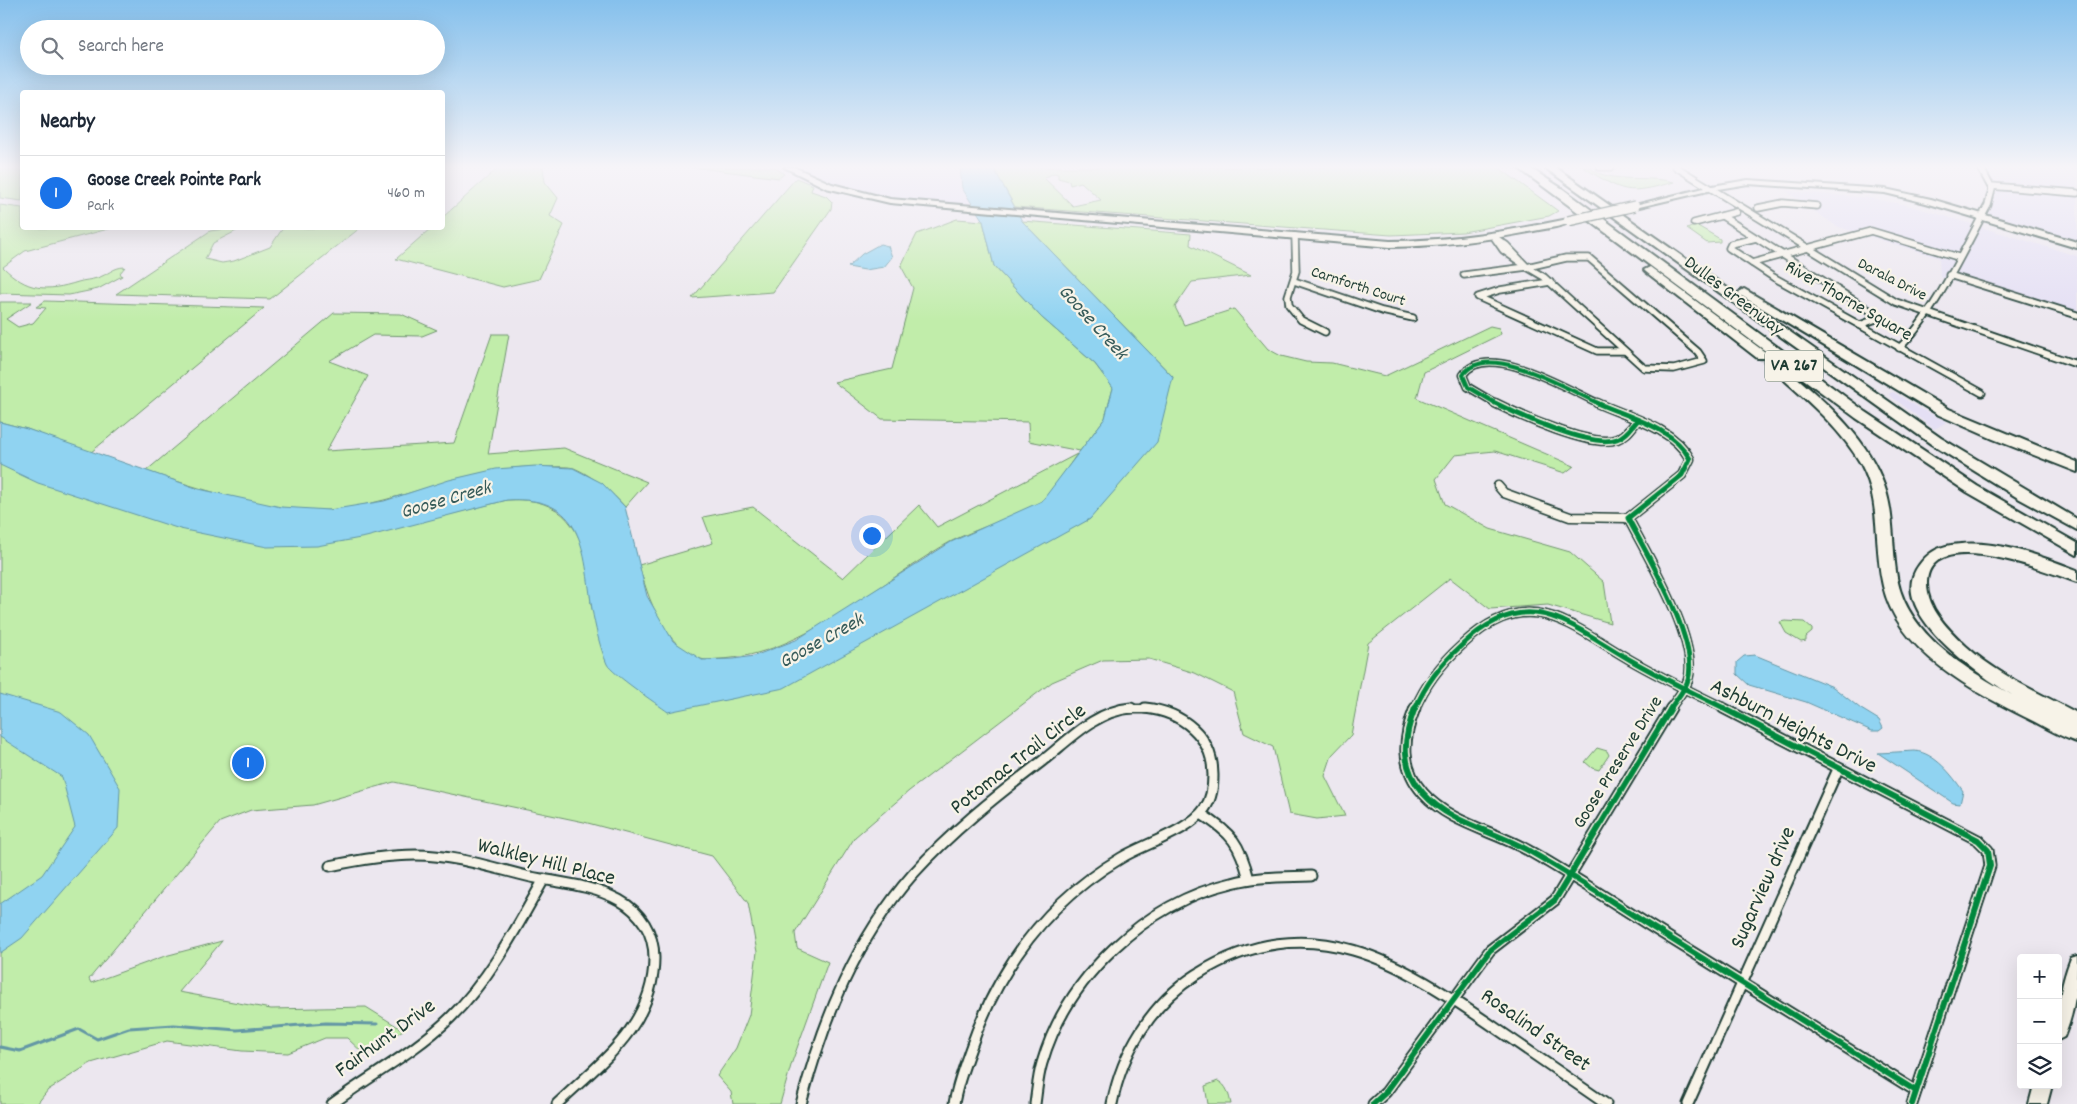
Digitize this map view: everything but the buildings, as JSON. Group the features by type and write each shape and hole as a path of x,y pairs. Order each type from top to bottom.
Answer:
{"highway":[{"path":"1582,219 1684,299 1746,344 1750,352 1759,356"},
{"name":"Dulles Greenway","path":"1595,219 1860,415 1980,494 2077,550"},
{"name":"Dulles Greenway","path":"1624,219 1936,441 2016,491 2077,525"},
{"path":"1649,236 1920,398 1973,426 2077,466"},
{"path":"1859,364 1890,379"},
{"path":"1772,366 1790,379 1843,429 1870,467 1879,488 1883,507 1892,594 1900,610 1916,632 1932,650 1957,669 1989,689 2077,735"},
{"path":"2077,576 2005,553 1967,549 1942,553 1929,561 1920,576 1919,586 1923,602 1933,619 1954,644 2005,682 2077,721"}],"main road":[{"path":"1084,219 1420,244 1494,237 1579,219"},
{"path":"1980,219 2077,246"},
{"path":"1980,219 2077,250"},
{"path":"2062,1017 2077,964"},
{"path":"2038,1104 2042,1089"}],"street":[{"path":"1694,223 1712,219"},
{"path":"1726,219 1877,315 1876,319 1860,325"},
{"name":"Darala Drive","path":"1760,219 1889,298 1926,313 2077,362"},
{"path":"1899,348 1906,344 1926,313 1980,219"},
{"path":"1752,263 1875,232 1958,257"},
{"path":"1295,236 1296,268 1288,298 1292,309 1306,324 1325,332"},
{"path":"1464,275 1527,267 1578,257 1592,260 1704,360 1700,364 1651,371 1644,368 1550,282 1527,267 1506,245 1494,237"},
{"name":"River Thorne Square","path":"1756,238 1728,247 1752,263 1982,394"},
{"path":"1949,274 2077,315"},
{"name":"Carnforth Court","path":"1294,281 1331,291 1383,313 1413,318"},
{"path":"1550,282 1510,290 1488,292 1479,296 1484,302 1597,351 1624,351"},
{"path":"1498,486 1504,492 1570,517 1628,518 1635,509 1685,473 1689,465 1688,453 1677,440 1637,421 1510,364 1483,362 1469,368 1463,375 1469,388 1536,422 1591,440 1617,440 1637,421"},
{"name":"Goose Preserve Drive","path":"1386,1092 1490,950 1555,900 1594,832 1688,680 1689,660 1685,632 1628,518"},
{"name":"Ashburn Heights Drive","path":"1912,1104 1990,866 1991,858 1988,850 1978,840 1683,688 1605,646 1585,629 1536,612 1513,614 1490,624 1464,642 1436,672 1415,708 1405,744 1406,763 1421,791 1439,808 1457,819 1498,835 1570,875 1916,1091"},
{"name":"Potomac Trail Circle","path":"801,1104 820,1038 845,981 861,949 896,895 941,846 1030,770 1090,724 1118,710 1147,708 1175,715 1195,728 1210,750 1214,770 1212,795 1201,814"},
{"name":"Sugarview drive","path":"1688,1104 1838,769"},
{"path":"954,1104 976,1031 1002,974 1037,926 1076,889 1121,858 1201,814 1226,829 1237,841 1249,880"},
{"name":"Walkley Hill Place","path":"330,866 361,859 417,855 456,860 607,894 622,902 646,923 652,939 655,957 652,990 641,1016 630,1032 557,1104"},
{"path":"1035,1104 1042,1060 1070,998 1097,964 1137,927 1174,905 1221,885 1249,880 1311,876"},
{"name":"Fairhunt Drive","path":"332,1104 412,1050 452,1015 497,961 544,879"},
{"name":"Rosalind Street","path":"1112,1104 1122,1068 1132,1046 1147,1022 1162,1004 1199,973 1229,957 1254,948 1288,943 1327,945 1352,950 1381,958 1413,973 1454,999 1606,1104"},
{"path":"1373,1104 1386,1092"},
{"path":"1381,1104 1386,1092"}],"shaded area":[{"path":"1825,219 1953,219 2077,256 2077,319 1940,277 1939,258 1836,226"},
{"path":"1986,219 2077,219 2077,246"},
{"path":"1893,392 1947,422 1934,429 1888,394"}],"green space":[{"path":"0,219 20,219 20,230 104,230 25,251 3,267 20,281 29,285 47,288 67,285 97,278 117,268 125,267 120,273 122,276 98,289 69,295 0,293"},
{"path":"445,219 554,219 564,225 539,279 503,287 396,259 429,230 445,230"},
{"path":"761,219 824,219 773,292 692,298"},
{"path":"957,219 983,221 994,266 1041,317 1095,364 1113,388 1105,418 1080,451 1029,441 1028,422 882,419 834,382 892,369 913,288 901,266 917,234"},
{"path":"1170,219 1535,219 1463,232 1391,235"},
{"path":"1022,221 1191,234 1190,245 1251,275 1192,282 1175,307 1184,325 1234,309 1268,349 1281,356 1306,362 1332,363 1385,376 1490,326 1499,328 1501,334 1424,372 1417,398 1574,466 1565,473 1495,451 1455,455 1436,479 1445,504 1490,529 1570,552 1604,582 1610,623 1548,605 1490,609 1450,578 1368,643 1351,735 1332,755 1325,776 1345,816 1317,819 1289,814 1273,747 1244,733 1233,692 1195,673 1149,659 1103,660 1052,682 909,791 855,837 795,933 797,948 828,962 792,1062 780,1104 733,1104 731,1092 717,1076 736,1048 749,1015 757,952 748,903 712,856 584,822 394,782 313,805 251,810 220,822 89,979 91,983 165,956 222,941 179,992 271,1009 366,1007 403,1030 365,1055 347,1038 325,1038 288,1053 242,1051 167,1041 91,1063 48,1090 37,1104 0,1104 0,464 343,541 507,500 527,500 543,504 556,510 576,531 587,562 593,611 600,623 668,712 1090,519 1173,377"},
{"path":"1696,225 1720,239 1720,242 1707,243 1687,229"},
{"path":"238,230 213,243 205,259 222,263 234,261 270,247 282,230 357,230 270,299 116,294 210,231"},
{"path":"45,301 264,308 90,453 27,429 0,422 0,302 32,302 6,319 18,327 33,323 46,308 36,307"},
{"path":"334,313 401,314 437,330 422,336 373,335 329,361 368,376 326,451 454,443 492,334 509,334 488,454 564,448 647,482 625,507 602,485 574,468 520,467 465,477 358,506 330,510 309,510 262,504 188,485 146,471"},
{"path":"1077,454 1054,487 1040,502 950,542 840,614 781,645 751,655 705,660 688,653 667,633 647,592 639,565 713,543 703,517 753,507 843,578 919,505 937,527"},
{"path":"1780,622 1804,622 1812,629 1812,632 1806,637 1806,641 1801,642 1786,633"},
{"path":"1597,748 1607,751 1609,755 1599,770 1592,768 1585,762"},
{"path":"1218,1081 1226,1088 1231,1104 1208,1104 1205,1086"}],"water":[{"name":"Goose Creek","path":"981,219 1021,219 1173,377 1157,442 1090,519 784,688 668,712 635,688 610,668 604,658 592,609 582,547 575,530 566,517 552,507 533,501 507,500 366,537 317,546 267,547 180,529 38,483 0,465 0,422 27,429 199,489 281,507 329,510 384,501 449,480 496,469 535,466 573,468 602,483 625,507 647,596 673,641 702,660 754,656 796,640 951,542 1042,501 1105,418 1113,388 1095,364 1041,317 994,266"},
{"path":"880,244 888,246 892,257 884,267 865,270 848,267 862,254"},
{"path":"1755,655 1833,687 1861,709 1879,720 1883,728 1879,731 1872,731 1806,702 1749,685 1737,674 1737,662 1744,656"},
{"path":"0,694 61,712 89,735 120,788 118,828 22,938 0,953 0,904 42,875 75,827 62,777 0,737"},
{"path":"1915,751 1936,760 1948,772 1963,791 1960,804 1953,803 1878,753"}],"waterway":[{"path":"0,1047 20,1051 79,1029 97,1039 129,1028 174,1025 237,1030 326,1023 377,1024"}],"tunnel":[{"path":"1761,355 1775,365"}],"cycle path":[{"path":"1373,1104 1386,1092 1490,950 1555,900 1594,832 1688,680 1687,648 1684,632 1678,616 1628,518 1682,475 1690,459 1683,446 1669,435 1512,365 1496,362 1480,363 1467,369 1463,375 1463,379 1468,387 1481,395 1538,422 1580,437 1597,441 1619,439 1637,421"},
{"path":"1912,1104 1990,866 1988,850 1978,840 1634,662 1588,632 1563,620 1537,613 1515,614 1492,623 1470,637 1450,656 1432,678 1418,701 1409,724 1405,745 1407,763 1411,775 1421,791 1429,799 1446,812 1465,822 1496,834 1530,851 1916,1091"}],"place":[{"name":"Goose Creek Pointe Park","path":"248,763"}]}
